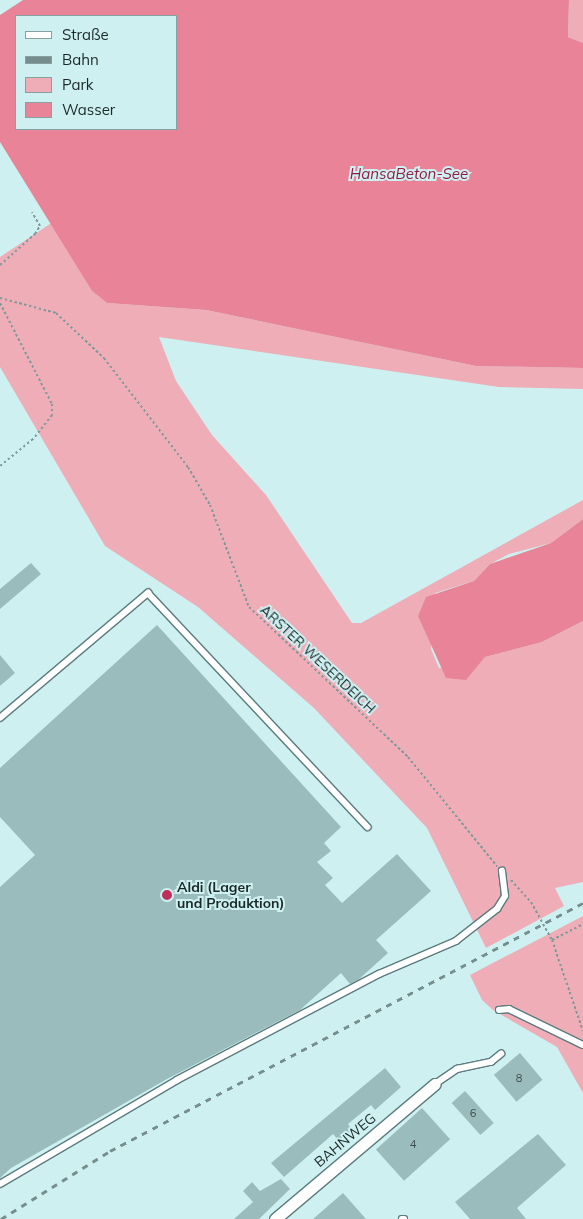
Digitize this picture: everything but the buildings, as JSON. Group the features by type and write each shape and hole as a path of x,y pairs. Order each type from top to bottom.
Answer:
{"street":[{"name":"BAHNWEG","path":"275,1219 435,1084"}],"lane":[{"path":"0,718 148,593 368,827"},
{"path":"0,1184 177,1080 379,974 402,968 488,920 505,896 502,871"},
{"path":"499,1010 509,1009 583,1044"},
{"path":"435,1084 457,1069 491,1062 500,1054"}],"path":[{"path":"0,265 35,234 40,226 32,212"},
{"name":"ARSTER WESERDEICH","path":"0,298 56,313 104,358 188,467 210,505 249,607 408,757 502,871 531,902 552,940 583,1031"},
{"path":"0,303 52,404 52,415 33,439 0,466"},
{"path":"552,940 583,924"}],"green space":[{"path":"569,0 583,0 583,43 568,37"},
{"path":"53,222 92,291 107,303 206,310 476,366 583,368 583,389 499,387 159,337 176,381 212,435 266,495 352,623 361,623 583,500 583,519 551,543 509,554 490,564 474,581 435,593 431,649 439,668 477,666 485,657 542,642 583,621 583,882 555,888 564,906 486,948 427,828 314,708 198,607 105,546 0,367 0,257"},
{"path":"583,916 583,1093 557,1047 493,1010 482,1000 470,975"}],"water":[{"name":"HansaBeton-See","path":"23,0 569,0 568,37 583,43 583,368 476,366 206,310 107,303 92,291 0,142 0,15"},
{"path":"583,519 583,621 542,642 485,657 466,680 446,678 418,616 426,597 474,581 490,564 551,543"}],"railway":[{"path":"1,1219 110,1151 583,903"}],"place":[{"name":"Aldi (Lager und Produktion)","path":"167,895"}]}
